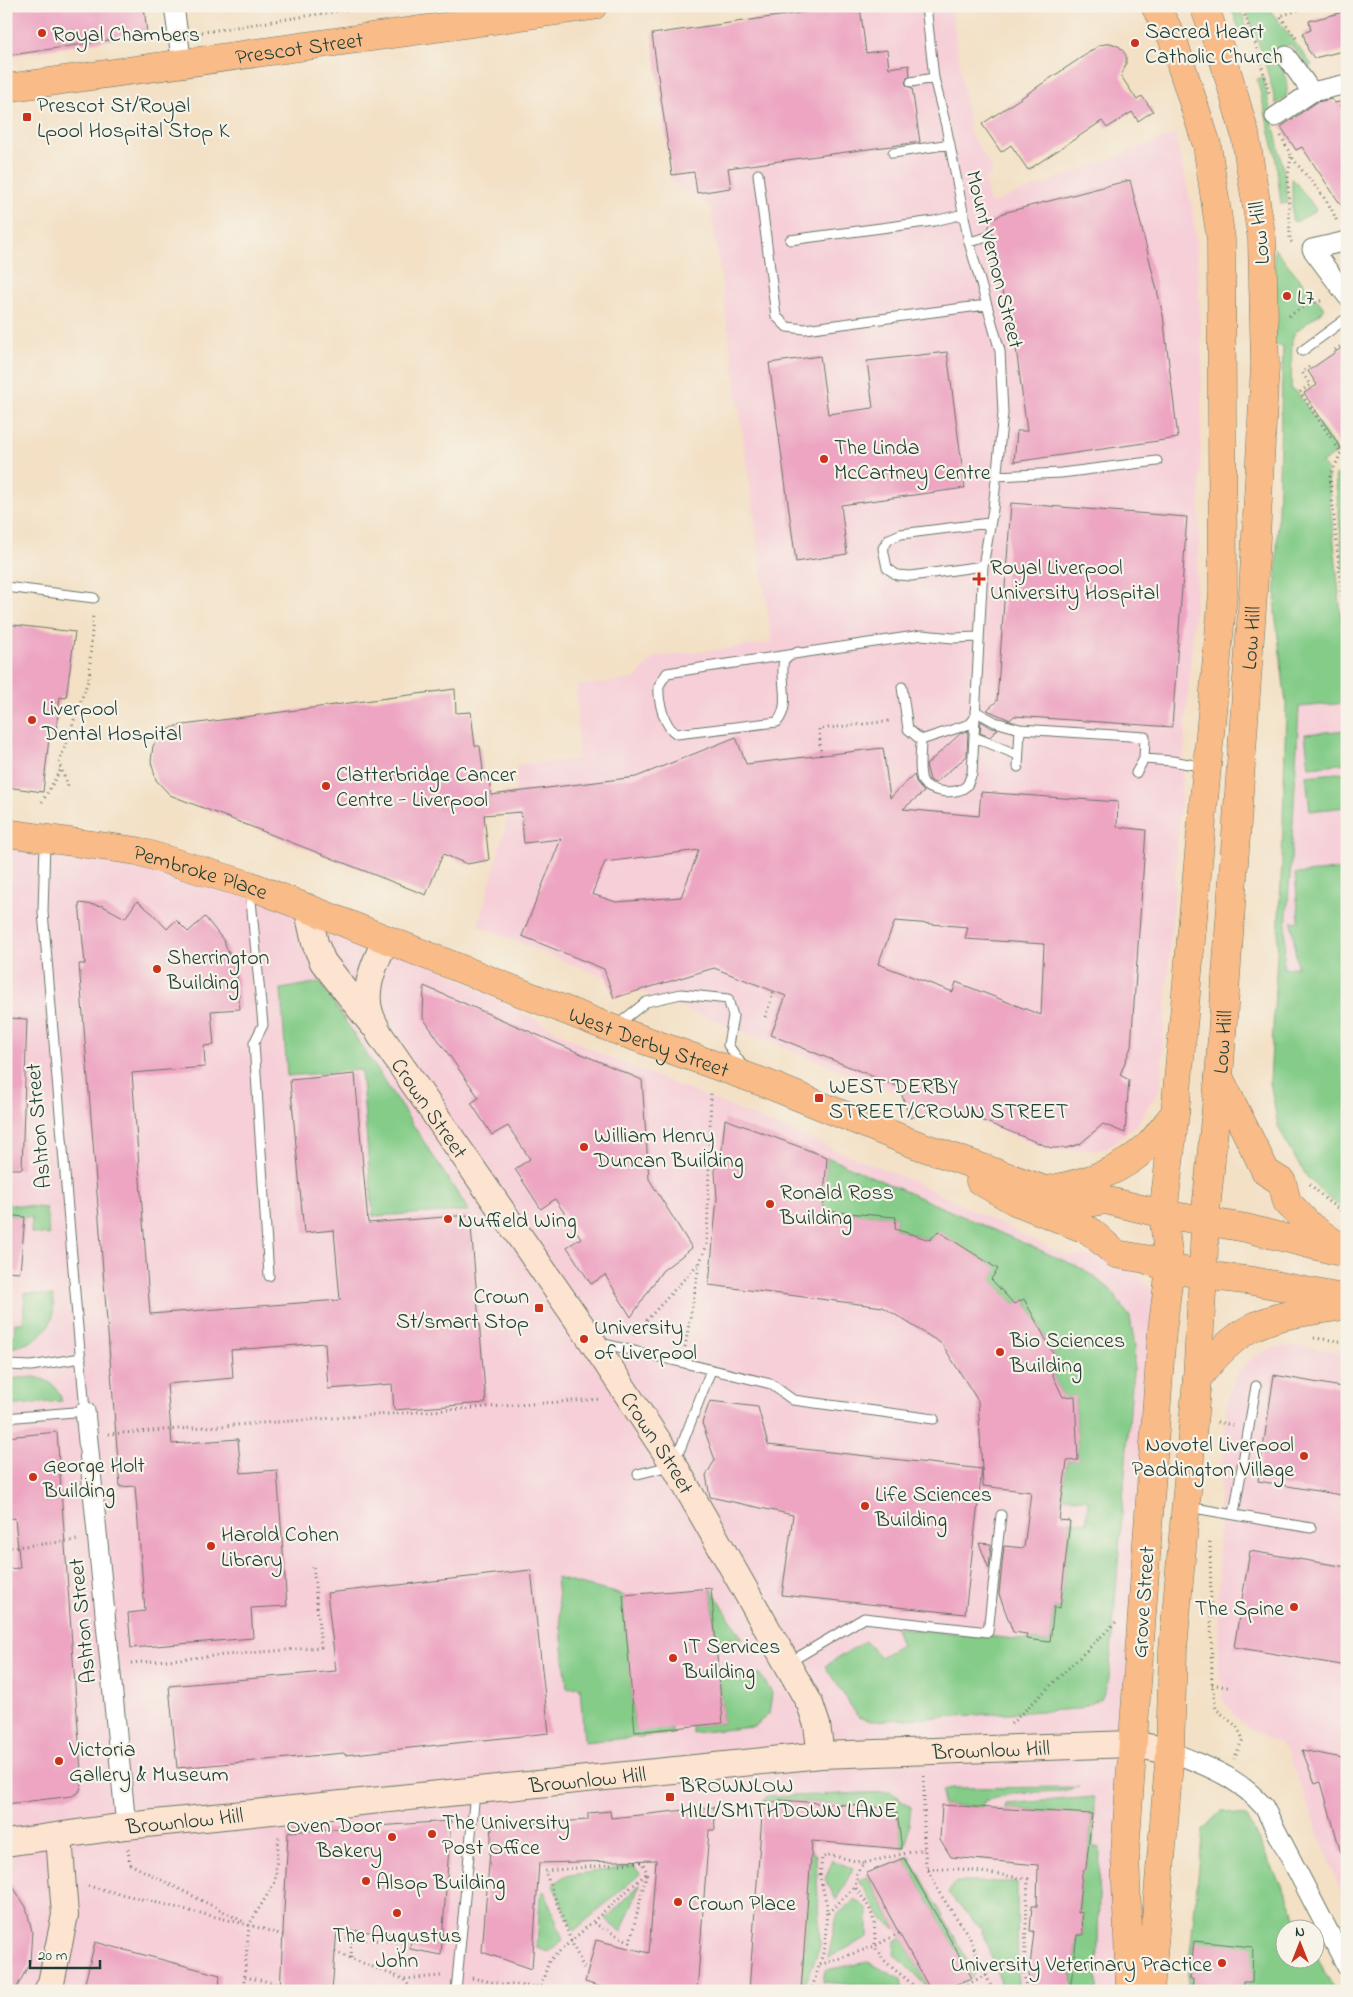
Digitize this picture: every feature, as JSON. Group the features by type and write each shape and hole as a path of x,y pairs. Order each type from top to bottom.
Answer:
{"main road":[{"name":"Prescot Street","path":"6,88 594,6"},
{"name":"Low Hill","path":"1155,6 1172,37 1207,145 1221,240 1223,575 1175,1113 1163,1214"},
{"name":"Low Hill","path":"1203,1275 1205,1221 1218,1077 1252,604 1265,365 1262,239 1245,134 1223,57 1204,6"},
{"name":"Pembroke Place","path":"6,833 46,837 148,854 249,885 386,939"},
{"name":"West Derby Street","path":"386,939 613,1029 750,1078 912,1143 1084,1204 1105,1200 1163,1214 1246,1228 1347,1253"},
{"path":"1218,1077 1266,1172 1282,1182 1287,1202 1310,1226 1347,1253"},
{"path":"1045,1191 1077,1185 1100,1178 1122,1165 1150,1143 1175,1113"},
{"name":"West Derby Street","path":"912,1143 1015,1201 1090,1230 1116,1254 1145,1259 1170,1268 1203,1275 1254,1281 1347,1299"},
{"name":"Grove Street","path":"1130,1991 1124,1871 1131,1744 1162,1331 1170,1268 1163,1214"},
{"name":"Grove Street","path":"1150,1991 1170,1751 1173,1649 1197,1379 1203,1275"},
{"path":"1197,1379 1217,1354 1253,1326 1291,1315 1347,1305"}],"street":[{"path":"174,6 182,64"},
{"path":"1286,56 1312,92"},
{"path":"1275,117 1312,92 1347,84"},
{"path":"1304,249 1345,241"},
{"path":"1304,249 1344,292"},
{"path":"306,907 315,943 323,962 380,1035"},
{"name":"Crown Street","path":"386,939 372,971 368,996 369,1011 380,1035 592,1341 674,1465 810,1704 817,1725 821,1755"},
{"name":"Ashton Street","path":"85,1411 126,1826"},
{"name":"Brownlow Hill","path":"6,1843 126,1826 475,1792 821,1755 1131,1744 1170,1751"},
{"path":"1170,1751 1236,1780 1251,1792 1264,1807 1347,1967"},
{"path":"47,1991 52,1982 65,1915 59,1836"}],"lane":[{"name":"Mount Vernon Street","path":"921,740 922,779 926,786 933,790 958,791 967,785 972,774 983,566 1003,413 1002,374 996,331 986,304 969,242 950,144 934,78 926,6"},
{"path":"911,82 934,78"},
{"path":"894,154 917,146 950,144"},
{"path":"758,174 776,316 787,327 805,329 986,304"},
{"path":"790,240 934,221 964,214"},
{"path":"969,242 988,237"},
{"path":"1302,351 1347,318"},
{"path":"995,476 1061,473 1157,461"},
{"path":"983,566 911,576 897,574 887,568 883,548 890,539 901,534 989,523"},
{"path":"6,587 94,598"},
{"path":"798,652 784,659 782,670 785,704 782,716 777,722 677,734 670,730 664,719 659,686 667,672 798,652 922,635 953,638 978,637"},
{"path":"902,686 908,729 921,740 970,724 974,715 1020,729 1145,737 1144,759 1136,773"},
{"path":"1018,766 1020,729"},
{"path":"974,737 1018,755"},
{"path":"1144,759 1172,761 1207,767"},
{"name":"Ashton Street","path":"46,837 43,912 85,1411"},
{"path":"249,885 263,1025 254,1043 269,1276"},
{"path":"613,1029 646,1002 682,994 728,999 732,1016 728,1045 750,1078"},
{"path":"592,1341 771,1384 793,1400 934,1419"},
{"path":"6,1365 31,1366 81,1358"},
{"path":"638,1474 674,1465 711,1370"},
{"path":"1234,1514 1256,1386"},
{"path":"6,1418 85,1411"},
{"path":"1186,1506 1311,1528"},
{"path":"786,1664 864,1618 988,1632 1001,1515"},
{"path":"456,1991 475,1792"}],"path":[{"path":"1241,6 1266,78 1276,125 1292,157 1312,180 1334,212 1345,241"},
{"path":"1292,157 1288,175 1290,240 1304,249"},
{"path":"1286,322 1288,316 1307,304 1344,292"},
{"path":"1332,352 1347,342"},
{"path":"1317,362 1302,372 1310,385 1300,392 1341,453 1330,477 1347,649"},
{"path":"68,786 59,763 89,678 94,598"},
{"path":"821,755 819,729 890,720"},
{"path":"42,802 62,769"},
{"path":"765,1017 774,991"},
{"path":"682,1363 700,1261 707,1245 711,1092"},
{"path":"1308,1182 1326,1200 1347,1214"},
{"path":"621,1348 700,1261"},
{"path":"88,1436 184,1426 630,1398"},
{"path":"6,1548 65,1541"},
{"path":"110,1665 321,1647 313,1565"},
{"path":"985,1749 1142,1597"},
{"path":"1212,1684 1231,1688"},
{"path":"925,1750 924,1849 928,1869 940,1894 969,1936 992,1990"},
{"path":"243,1991 249,1925 275,1882 278,1812"},
{"path":"126,1826 130,1864 249,1925"},
{"path":"841,1991 812,1988 825,1947 828,1906 820,1877 822,1857 830,1855 864,1864 924,1849"},
{"path":"584,1968 571,1941 545,1870 642,1862 648,1872 630,1942 592,1922"},
{"path":"827,1913 854,1887 857,1872 864,1864"},
{"path":"928,1869 961,1869 1028,1879 1024,1972 1026,1991"},
{"path":"541,1987 549,1961 648,1872"},
{"path":"63,1880 249,1925 282,1935"},
{"path":"854,1887 872,1911 875,1921 874,1946 878,1955 909,1979 918,1991"},
{"path":"820,1965 874,1946 899,1933"},
{"path":"336,1937 410,1944"},
{"path":"351,1958 352,1938"},
{"path":"335,1952 403,1979 413,1989 406,1991"},
{"path":"403,1979 457,1974 501,1984 591,1991"},
{"path":"954,1991 986,1975"},
{"path":"245,1977 280,1984"},
{"path":"501,1984 504,1991"},
{"path":"332,1990 344,1991"}],"shaded area":[{"name":"Royal Liverpool University Hospital","path":"849,6 951,6 970,134 993,169 991,175 984,178 990,204 1175,134 1191,204 1196,237 1202,364 1199,543 1160,1088 1137,1124 1106,1149 1050,1151 942,1107 902,1094 639,991 614,998 607,978 478,926 516,788 516,765 578,759 577,686 635,679 654,657 772,643 711,208 672,183 652,34"},
{"path":"1347,683 1347,962 1283,969 1299,715 1297,690"},
{"name":"University of Liverpool","path":"6,833 46,837 386,939 594,1051 917,1183 1066,1256 1116,1254 1134,1269 1159,1300 1130,1991 6,1991"},
{"path":"1295,1345 1347,1353 1347,1908 1288,1753 1277,1741 1255,1732 1239,1720 1224,1702 1218,1663 1219,1503 1228,1399 1237,1372 1251,1359 1268,1349"}],"green space":[{"path":"1231,6 1239,6 1250,35 1242,38"},
{"path":"1245,6 1267,6 1312,65 1309,68 1290,44 1274,55 1280,65 1287,85 1286,97 1276,104 1264,59"},
{"path":"1263,77 1285,177 1288,203 1281,204 1275,153 1257,79"},
{"path":"1292,178 1316,209 1296,222 1292,220"},
{"path":"1274,248 1325,309 1295,332 1292,340 1291,390 1297,392 1338,452 1322,463 1327,470 1342,625 1347,625 1347,703 1299,707 1283,968 1297,967 1292,922 1299,921 1295,874 1347,869 1347,1189 1340,1186 1347,1191 1347,1211 1327,1197 1307,1177 1291,1152 1278,1126 1270,1082 1282,861 1286,704 1275,612 1283,346 1274,345"},
{"path":"1335,475 1347,475 1347,599"},
{"path":"1347,730 1347,763 1309,767 1305,734"},
{"path":"1347,772 1347,807 1310,811 1306,776"},
{"path":"320,982 469,1211 373,1216 361,1070 287,1076 281,989"},
{"path":"827,1157 1083,1269 1110,1289 1130,1317 1135,1346 1109,1679 1102,1698 1078,1709 871,1721 858,1717 825,1666 865,1641 880,1657 901,1645 895,1628 1050,1642 1054,1607 1060,1608 1070,1521 1086,1523 1088,1500 1062,1497 1067,1461 1078,1460 1075,1396 1063,1397 1048,1365 1057,1360 1025,1299 1014,1304 991,1279 997,1269 938,1231 930,1240 895,1229 896,1217 823,1211"},
{"path":"6,1204 46,1208 49,1235 31,1233 32,1218 6,1215"},
{"path":"25,1293 53,1296 53,1316 46,1329 35,1339 21,1346 6,1348 6,1336 14,1336 15,1323 23,1323"},
{"path":"35,1377 53,1384 62,1401 6,1406 6,1379"},
{"path":"556,1578 623,1595 635,1731 672,1728 672,1734 584,1742 580,1687 567,1688"},
{"path":"711,1588 742,1638 716,1640"},
{"path":"760,1674 772,1693 769,1714 754,1727 692,1733 692,1726 723,1723 719,1677"},
{"path":"1079,1787 1062,1791 1016,1793 984,1801 983,1807 942,1805 943,1790 952,1788"},
{"path":"891,1792 911,1807 907,1844 902,1849 897,1813 888,1812 888,1808 779,1800 778,1802 763,1802 766,1797"},
{"path":"1094,1797 1093,1847 1100,1847 1097,1991 1075,1991 1072,1981 1077,1935 1083,1935 1082,1913 1078,1913 1082,1873 1086,1868 1092,1815 1005,1808 1006,1804"},
{"path":"1222,1810 1247,1817 1298,1920 1276,1920 1276,1970 1324,1970 1334,1991 1186,1991 1203,1829"},
{"path":"811,1850 816,1855 820,1946 801,1991"},
{"path":"910,1857 975,1974 972,1978 904,1858"},
{"path":"833,1860 853,1869 836,1900 825,1879"},
{"path":"634,1866 640,1874 574,1931 553,1885 564,1876"},
{"path":"868,1877 896,1929 882,1919 859,1880"},
{"path":"956,1882 1017,1882 1018,1991 1004,1991 981,1929 948,1893"},
{"path":"640,1884 621,1932 606,1919"},
{"path":"542,1892 545,1892 563,1940 548,1952 537,1948 540,1897"},
{"path":"856,1899 868,1910 868,1937 828,1958 837,1915"},
{"path":"902,1938 931,1991 894,1954 895,1942"},
{"path":"868,1962 901,1979 903,1989 823,1982 825,1970"}],"building":[{"path":"6,6 144,6 147,34 6,56"},
{"path":"860,6 866,53 887,50 889,68 909,65 910,76 905,83 912,88 920,142 728,168 731,188 697,193 694,172 672,175 652,34"},
{"path":"1347,11 1347,50 1314,58 1308,50 1303,33 1311,30 1309,21"},
{"path":"1111,43 1120,47 1126,55 1126,64 1121,76 1137,100 1142,96 1153,111 1138,121 1132,112 1107,128 1102,121 1028,170 1011,145 1001,152 982,124 1100,45"},
{"path":"1332,99 1335,103 1347,100 1347,214 1302,147 1296,150 1281,127 1317,102"},
{"path":"1130,180 1163,315 1178,438 1014,462 1017,431 1027,431 1016,348 990,243 994,238 993,233 988,231 990,222 1003,213"},
{"path":"1347,344 1347,457 1304,393 1317,385 1308,371"},
{"name":"The Linda McCartney Centre","path":"947,352 965,488 841,505 847,554 796,562 769,363 820,356 828,414 873,408 867,361"},
{"path":"1011,503 1187,517 1172,727 1014,716 1010,720 987,710 997,701"},
{"name":"Liverpool Dental Hospital","path":"6,624 75,632 66,698 60,697 55,739 49,738 43,792 6,787"},
{"path":"455,689 456,713 471,712 475,746 480,746 484,779 489,779 491,795 636,777 736,737 746,764 883,748 890,798 914,775 917,784 924,792 903,809 979,816 981,792 1118,802 1117,827 1146,830 1131,1047 1120,1075 1129,1080 1125,1133 1103,1124 1080,1144 1067,1148 1051,1148 946,1106 910,1118 899,1087 771,1035 786,996 714,968 614,998 604,969 522,936 561,839 524,843 521,812 484,815 489,860 467,864 443,854 426,895 170,795 156,780 151,761 153,746 162,733 176,726","holes":["699,850 681,897 616,902 592,894 605,862","895,921 968,927 965,939 1044,944 1041,1015 956,982 953,992 878,964"]},
{"path":"981,721 992,728 998,729 990,737 980,733"},
{"path":"968,731 967,756 935,783 930,780 926,765 961,733"},
{"path":"137,901 167,929 176,920 188,932 205,917 224,941 237,975 240,1009 211,1011 214,1045 204,1046 205,1067 132,1073 150,1314 340,1300 334,1230 304,1233 290,1080 355,1074 368,1223 470,1215 486,1403 394,1410 392,1384 328,1389 325,1343 231,1350 233,1378 167,1384 172,1444 238,1439 241,1473 277,1470 287,1606 251,1608 253,1638 131,1648 128,1613 145,1611 135,1486 120,1487 79,964 85,964 79,903 103,906 125,918"},
{"name":"William Henry Duncan Building","path":"424,986 642,1080 649,1179 692,1248 662,1271 631,1317 605,1275 591,1284 567,1247 581,1238 555,1199 541,1209 515,1169 530,1159 508,1126 492,1135 471,1103 479,1098 423,1018"},
{"path":"6,1018 27,1019 22,1169 6,1169"},
{"path":"725,1119 827,1157 823,1211 896,1217 895,1229 930,1240 938,1231 998,1269 991,1279 1014,1304 1024,1299 1057,1360 1048,1365 1063,1397 1075,1396 1078,1460 1067,1461 1059,1520 1070,1521 1060,1608 1054,1607 1050,1642 1026,1639 1027,1634 1013,1632 999,1594 1004,1546 1024,1548 1031,1492 983,1486 978,1401 942,1344 883,1307 709,1285 717,1198 714,1160 721,1158"},
{"path":"6,1215 25,1217 20,1272 6,1271"},
{"name":"Novotel Liverpool Paddington Village","path":"1274,1375 1347,1388 1347,1496 1258,1481"},
{"name":"Life Sciences Building","path":"710,1401 758,1407 768,1445 982,1469 965,1614 782,1595 793,1515 710,1497 706,1475 715,1460 702,1423"},
{"path":"57,1432 82,1785 79,1792 72,1796 6,1804 6,1723 10,1723 6,1674 6,1569 20,1568 15,1518 6,1519 6,1437"},
{"path":"979,1543 991,1544 989,1569"},
{"name":"The Spine","path":"1250,1551 1347,1567 1347,1666 1234,1647"},
{"path":"531,1570 549,1733 345,1755 344,1753 177,1768 169,1686 336,1671 327,1593"},
{"name":"IT Services Building","path":"711,1588 723,1723 635,1732 623,1595"},
{"path":"1302,1750 1347,1759 1347,1852 1341,1853 1321,1782 1315,1784"},
{"name":"Crown Place","path":"779,1800 888,1808 888,1812 897,1813 902,1849 812,1841 801,1991 749,1991 763,1802 778,1802"},
{"path":"942,1805 1092,1814 1086,1868 1082,1873 1078,1913 1082,1912 1083,1935 1077,1935 1070,1991 1034,1991 1029,1975 1034,1931 1030,1931 1032,1906 1037,1906 1038,1865 951,1857 940,1839"},
{"name":"Crown Place","path":"714,1807 715,1830 709,1830 697,1991 614,1991 585,1982 596,1940 649,1953 656,1860 539,1863 532,1969 482,1952 492,1826 588,1820 588,1813 610,1811 611,1818"},
{"name":"Alsop Building","path":"451,1821 441,1955 410,1949 411,1936 337,1929 332,1991 280,1991 288,1832"},
{"path":"904,1858 972,1978 939,1991 931,1991 866,1873"},
{"path":"6,1876 26,1907 32,1931 30,1962 15,1991 6,1991"},
{"name":"University Veterinary Practice","path":"1194,1941 1253,1947 1252,1982 1243,1982 1243,1991 1192,1991 1193,1979 1190,1979"},
{"path":"95,1942 220,1975 219,1991 83,1991"}],"place":[{"name":"Royal Chambers","path":"42,33"},
{"name":"Sacred Heart Catholic Church","path":"1135,43"},
{"name":"Prescot St/Royal Lpool Hospital Stop K","path":"27,117"},
{"name":"L7","path":"1287,296"},
{"name":"The Linda McCartney Centre","path":"824,459"},
{"name":"Royal Liverpool University Hospital","path":"979,579"},
{"name":"Liverpool Dental Hospital","path":"32,720"},
{"name":"Clatterbridge Cancer Centre - Liverpool","path":"326,786"},
{"name":"Sherrington Building","path":"157,969"},
{"name":"WEST DERBY STREET/CROWN STREET","path":"819,1098"},
{"name":"William Henry Duncan Building","path":"584,1147"},
{"name":"Ronald Ross Building","path":"770,1204"},
{"name":"Nuffield Wing","path":"448,1219"},
{"name":"Crown St/smart Stop","path":"539,1308"},
{"name":"University of Liverpool","path":"584,1339"},
{"name":"Bio Sciences Building","path":"1000,1352"},
{"name":"Novotel Liverpool Paddington Village","path":"1304,1456"},
{"name":"George Holt Building","path":"33,1477"},
{"name":"Life Sciences Building","path":"865,1506"},
{"name":"Harold Cohen Library","path":"211,1546"},
{"name":"The Spine","path":"1294,1607"},
{"name":"IT Services Building","path":"673,1658"},
{"name":"Victoria Gallery & Museum","path":"59,1761"},
{"name":"BROWNLOW HILL/SMITHDOWN LANE","path":"670,1797"},
{"name":"The University Post Office","path":"432,1834"},
{"name":"Oven Door Bakery","path":"392,1837"},
{"name":"Alsop Building","path":"366,1881"},
{"name":"Crown Place","path":"678,1902"},
{"name":"The Augustus John","path":"397,1913"},
{"name":"University Veterinary Practice","path":"1222,1963"}]}
